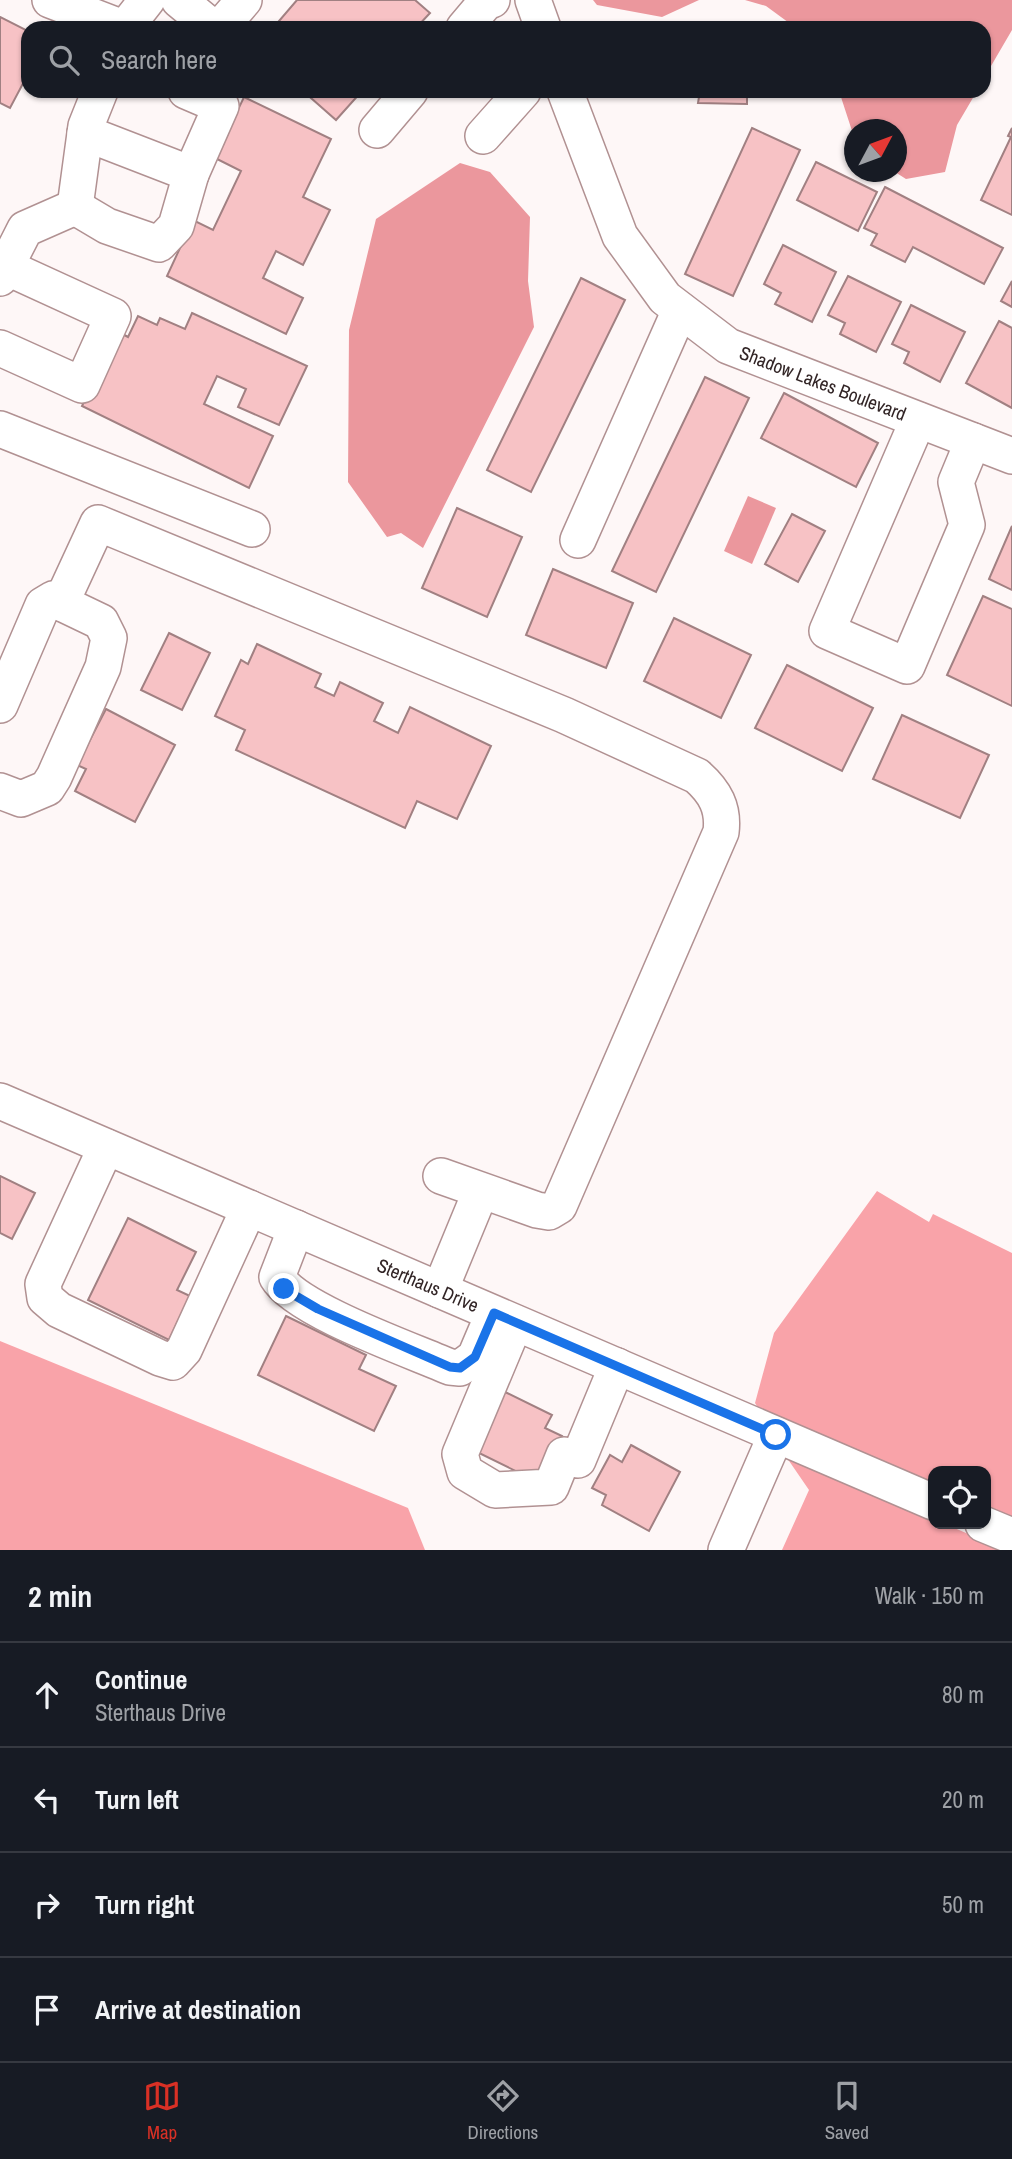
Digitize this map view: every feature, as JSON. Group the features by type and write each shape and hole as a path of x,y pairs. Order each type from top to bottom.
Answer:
{"street":[{"path":"51,0 106,21"},
{"path":"130,21 147,0"},
{"path":"180,0 206,21"},
{"path":"226,21 244,0"},
{"path":"533,0 540,21"},
{"path":"470,21 487,1"},
{"path":"75,206 85,133 98,98"},
{"path":"75,206 107,226 159,244 176,226 191,174 221,106 202,98"},
{"path":"377,130 404,98"},
{"path":"483,136 517,98"},
{"name":"Shadow Lakes Boulevard","path":"568,98 620,236 665,298 728,346 1012,456"},
{"path":"85,133 191,174"},
{"path":"0,348 82,385 113,316 3,272 24,229 75,206"},
{"path":"578,540 680,310"},
{"path":"918,420 827,631 907,666 967,525 956,482 973,441"},
{"path":"0,429 252,529"},
{"path":"61,603 98,523 564,715 697,776 709,787 723,817 721,832 559,1206 549,1212 537,1210 480,1193 441,1177"},
{"path":"0,705 43,605 53,599 101,622 109,638 103,667 47,788 21,799 0,792"},
{"name":"Sterthaus Drive","path":"0,1101 928,1501"},
{"path":"106,1147 43,1284 45,1298 59,1310 172,1354 249,1208"},
{"path":"440,1290 480,1193"},
{"path":"296,1228 277,1277 284,1289 318,1309 442,1364 460,1368 467,1365 504,1318"},
{"path":"504,1318 460,1454 465,1472 495,1490 531,1490 551,1486 564,1455 579,1460 617,1366"},
{"path":"726,1550 776,1435"}],"shaded area":[{"path":"593,0 699,0 662,17 597,5"},
{"path":"745,0 1012,0 1012,30 991,66 991,21 786,21 766,6"},
{"path":"841,98 973,98 957,125 945,172 907,179 907,119 848,119"},
{"path":"460,163 490,172 530,217 528,281 534,327 423,548 401,533 387,537 348,482 349,330 376,219"},
{"path":"748,496 776,508 752,564 724,551"},
{"path":"877,1191 929,1222 933,1214 1012,1253 1012,1520 991,1510 991,1466 928,1466 928,1484 760,1411 755,1403 774,1333"},
{"path":"0,1341 408,1508 425,1550 0,1550"},
{"path":"785,1455 928,1517 928,1529 957,1529 1006,1550 782,1550 809,1490"}],"building":[{"path":"297,0 415,0 430,13 423,21 279,21"},
{"path":"0,17 21,28 21,87 10,108 0,103"},
{"path":"244,98 331,139 303,197 330,210 303,265 276,251 263,278 303,298 286,334 167,276 193,220 213,230 241,171 215,158"},
{"path":"311,98 356,98 336,120"},
{"path":"699,98 747,98 747,104 698,103"},
{"path":"752,128 800,150 733,296 685,274"},
{"path":"1012,128 1012,215 981,200 1011,137 1008,136"},
{"path":"816,162 844,176 844,182 857,182 877,192 858,231 797,200"},
{"path":"885,187 1003,248 984,284 913,247 905,262 871,245 877,234 864,228"},
{"path":"783,245 836,272 812,322 775,304 781,293 764,284"},
{"path":"848,276 901,302 876,352 840,334 845,323 828,315"},
{"path":"581,278 625,300 531,492 487,470"},
{"path":"1012,281 1012,307 1001,301"},
{"path":"911,305 965,332 940,382 904,363 909,352 892,344"},
{"path":"192,313 307,366 279,425 238,407 246,389 217,376 204,404 273,436 249,488 82,406 117,331 128,337 138,316 157,325 160,318 185,329"},
{"path":"999,321 1012,328 1012,408 966,383"},
{"path":"705,377 749,398 656,592 612,571"},
{"path":"784,393 878,443 856,487 761,438"},
{"path":"457,508 522,537 487,617 422,588"},
{"path":"792,514 825,531 798,582 765,564"},
{"path":"1012,526 1012,590 989,579"},
{"path":"553,569 633,603 606,668 526,635"},
{"path":"983,596 1012,609 1012,706 947,675"},
{"path":"674,618 751,655 721,718 644,681"},
{"path":"169,633 210,653 182,710 141,690"},
{"path":"257,644 321,674 315,687 334,696 340,682 383,703 374,721 398,733 410,707 491,746 457,819 417,801 405,828 236,750 245,730 215,716 241,660 248,664"},
{"path":"787,665 873,708 842,771 755,728"},
{"path":"106,709 175,745 135,822 75,791 86,769 77,765"},
{"path":"902,715 989,755 960,818 873,779"},
{"path":"0,1176 35,1193 12,1239 0,1233"},
{"path":"128,1218 196,1252 177,1290 190,1296 169,1340 88,1300"},
{"path":"286,1316 366,1355 359,1369 396,1386 374,1431 258,1375"},
{"path":"505,1392 552,1415 545,1428 562,1436 540,1483 477,1452"},
{"path":"631,1445 680,1472 649,1531 602,1505 606,1495 592,1488 610,1455 622,1462"}],"route":[{"path":"284,1289 318,1309 450,1367 460,1368 475,1357 494,1313 776,1435"}]}
